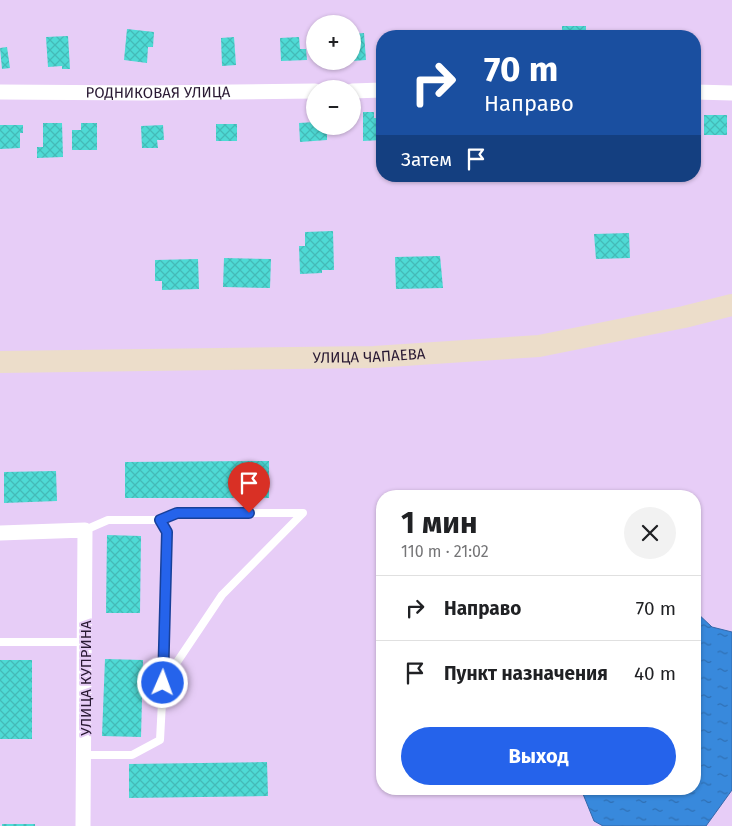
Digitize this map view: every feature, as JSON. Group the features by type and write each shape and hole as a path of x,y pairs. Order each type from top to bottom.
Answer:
{"street":[{"path":"361,91 376,90"},
{"name":"РОДНИКОВАЯ УЛИЦА","path":"0,92 306,91"},
{"path":"701,92 732,93"},
{"name":"УЛИЦА ЧАПАЕВА","path":"0,362 374,356 539,346 684,317 732,305"},
{"path":"0,532 85,530"},
{"name":"УЛИЦА КУПРИНА","path":"83,826 86,755 85,530"}],"lane":[{"path":"85,530 108,520 160,520 177,513 303,513 222,595 163,683"},
{"path":"86,755 132,755 160,740 167,532 160,520"},
{"path":"0,642 86,642"}],"water":[{"path":"701,617 712,627 732,632 732,790 706,826 603,826 594,821 583,795 701,795"}],"building":[{"path":"562,26 586,26 586,30 562,30"},
{"path":"127,29 154,32 153,47 148,47 147,63 124,60"},
{"path":"361,33 364,33 366,60 361,60"},
{"path":"68,36 70,69 62,69 62,66 48,67 46,37"},
{"path":"234,37 236,65 222,66 221,38"},
{"path":"299,37 300,49 306,49 306,60 281,61 280,38"},
{"path":"7,47 10,68 2,69 0,48"},
{"path":"363,112 374,112 374,118 376,118 376,140 363,141"},
{"path":"704,115 727,115 727,135 704,135"},
{"path":"43,123 62,123 63,157 37,158 37,147 43,147"},
{"path":"81,123 97,123 97,150 72,150 72,130 81,130"},
{"path":"299,123 306,123 306,135 327,135 327,140 300,142"},
{"path":"216,124 237,124 237,141 216,141"},
{"path":"0,125 23,125 23,133 20,133 20,148 0,149"},
{"path":"163,125 164,140 157,140 158,148 142,148 141,126"},
{"path":"333,231 334,270 322,270 322,273 300,274 299,246 305,246 305,232"},
{"path":"629,233 630,258 596,259 594,234"},
{"path":"440,256 443,288 396,289 395,257"},
{"path":"224,258 271,259 270,288 223,287"},
{"path":"198,259 199,289 162,290 162,281 155,281 155,260"},
{"path":"269,461 269,498 125,498 125,462"},
{"path":"56,471 57,501 4,503 4,472"},
{"path":"107,535 141,536 140,613 106,613"},
{"path":"105,659 143,660 141,737 102,736"},
{"path":"0,660 32,660 32,739 0,739"},
{"path":"267,762 268,796 129,798 129,764"},
{"path":"2,824 35,824 35,826 2,826"}],"route":[{"path":"163,683 167,532 160,520 177,513 249,513"}]}
